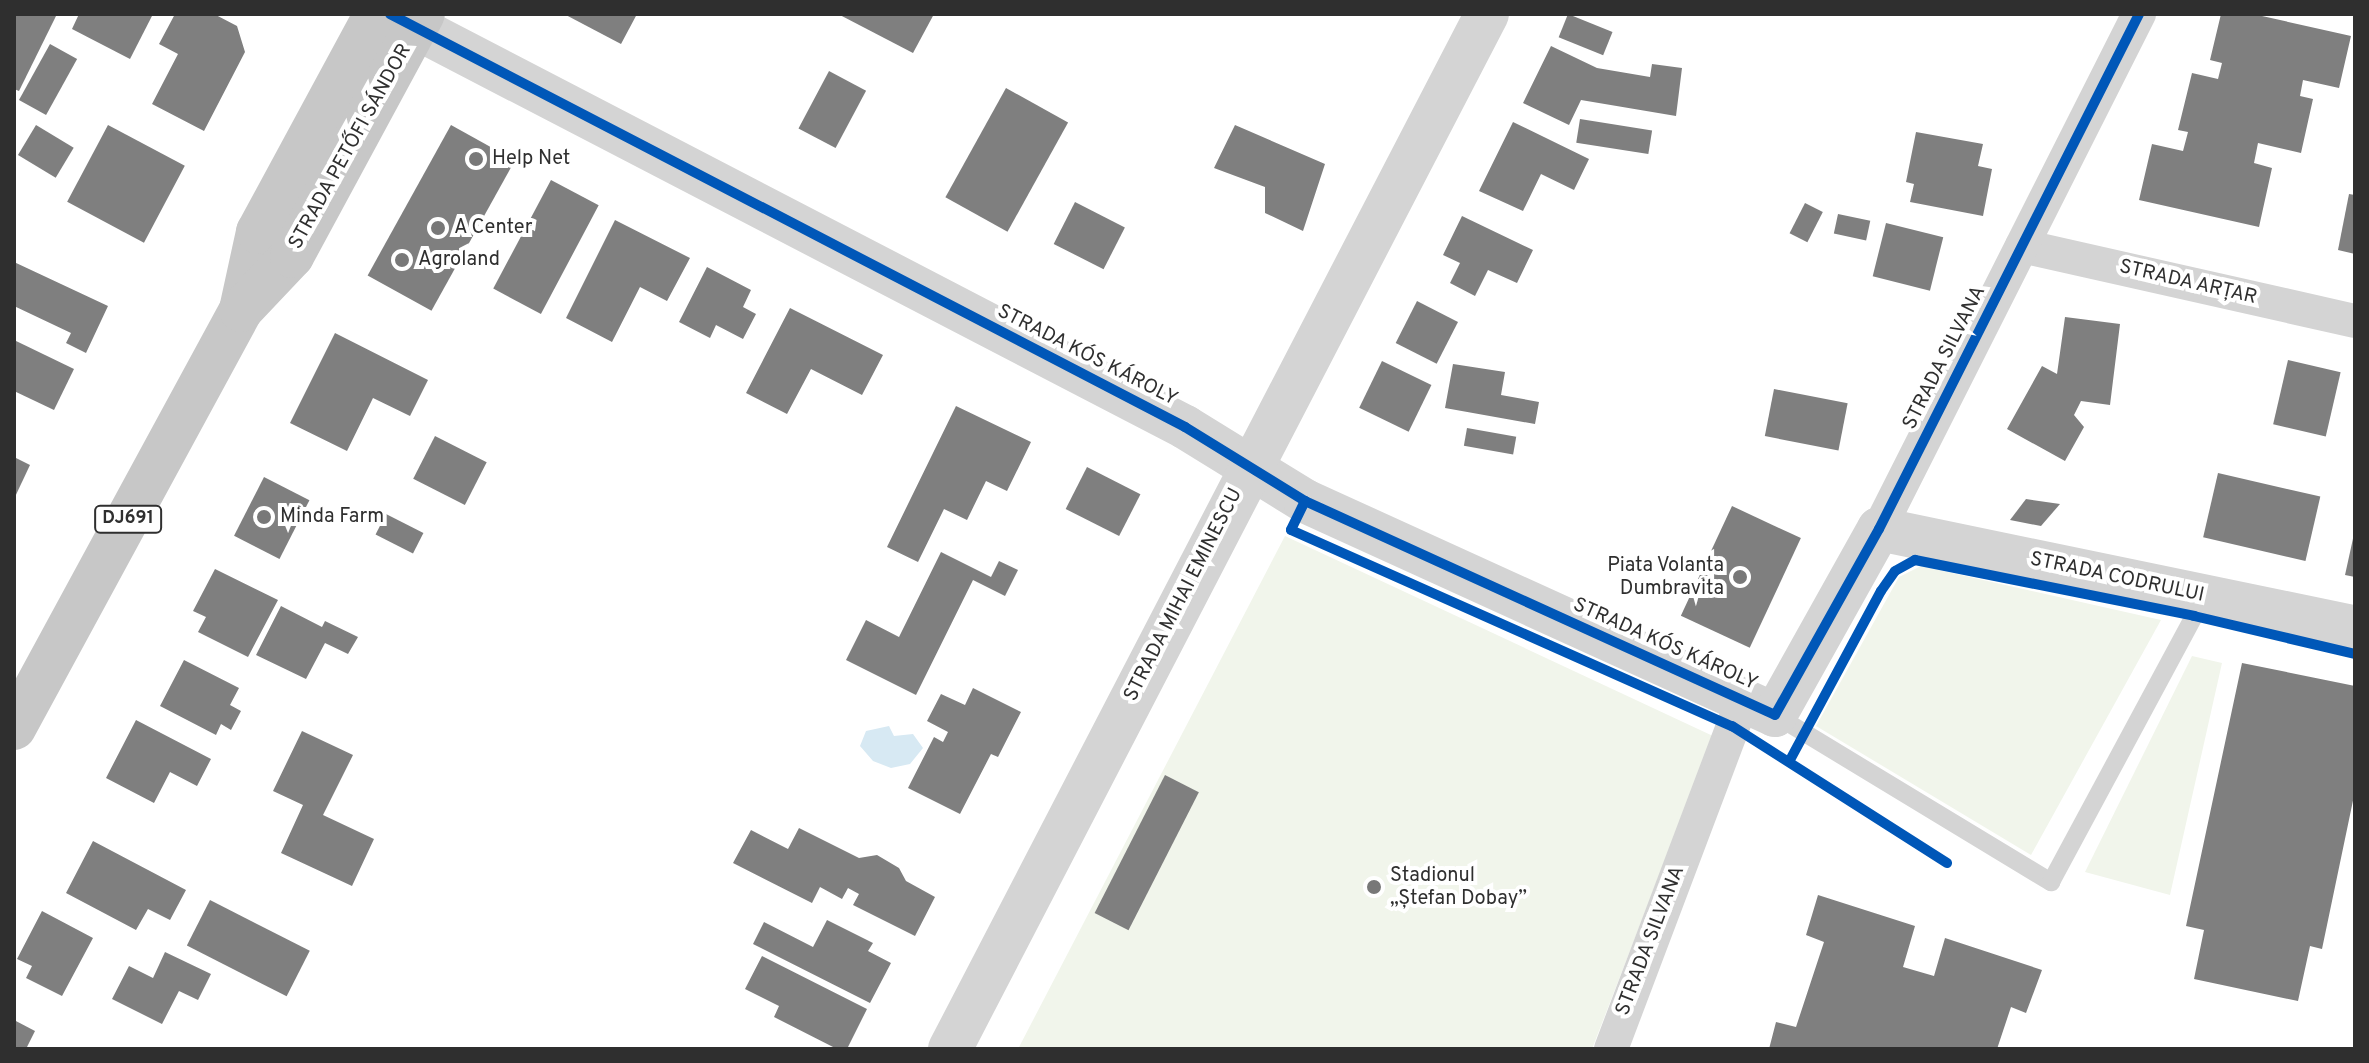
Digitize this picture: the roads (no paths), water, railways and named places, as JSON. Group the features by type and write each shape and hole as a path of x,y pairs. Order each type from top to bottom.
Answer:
{"main road":[{"name":"STRADA PETŐFI SÁNDOR","path":"14,728 241,310 258,232 401,17"}],"street":[{"name":"STRADA MIHAI EMINESCU","path":"950,1049 1487,14"},
{"name":"STRADA SILVANA","path":"1611,1049 1759,707 1879,529 2139,14"},
{"name":"STRADA KÓS KÁROLY","path":"401,17 1185,427 1305,501 1759,707"},
{"name":"STRADA ARȚAR","path":"2022,246 2355,321"},
{"name":"STRADA CODRULUI","path":"1879,529 2355,628"}],"lane":[{"name":"STRADA KÓS KÁROLY","path":"1759,707 2051,882 2194,616 2198,595"}],"place":[{"name":"Help Net","path":"476,159"},
{"name":"A Center","path":"438,228"},
{"name":"Agroland","path":"402,260"},
{"name":"Minda Farm","path":"264,517"},
{"name":"Piata Volanta Dumbravita","path":"1740,577"},
{"name":"Stadionul „Ștefan Dobay”","path":"1374,887"}]}
